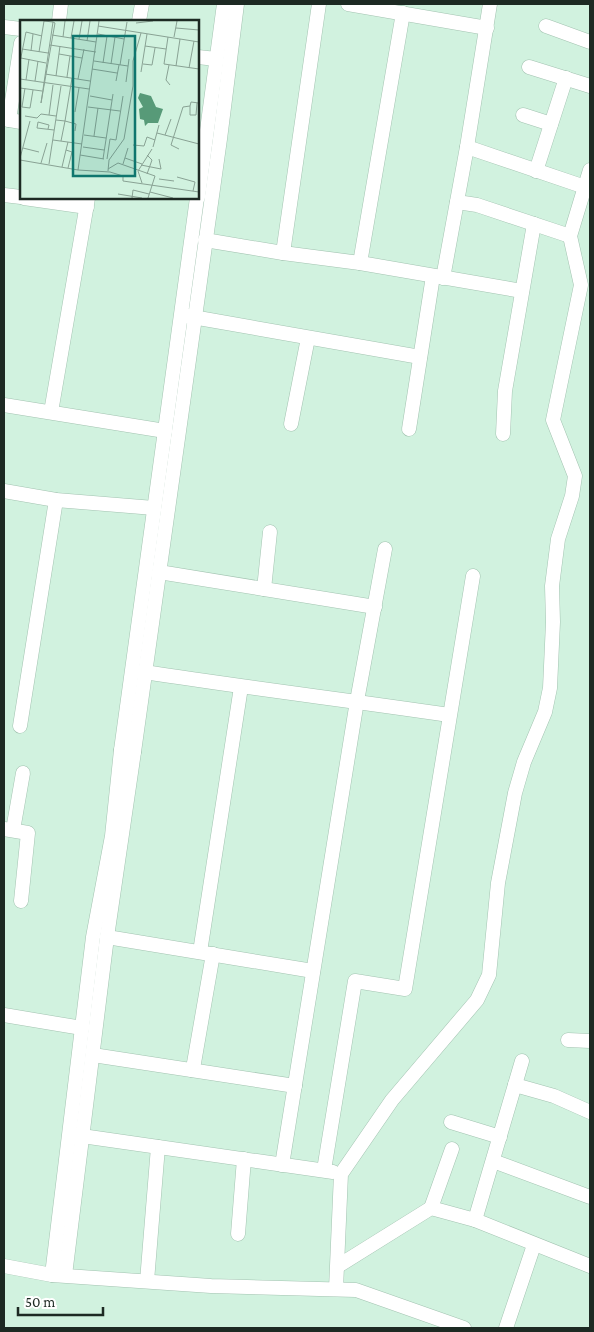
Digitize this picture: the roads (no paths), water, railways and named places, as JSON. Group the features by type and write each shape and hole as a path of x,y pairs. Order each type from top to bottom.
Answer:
{"street":[{"path":"59,20 62,4"},
{"path":"139,20 142,4"},
{"path":"199,187 208,138 224,4"},
{"path":"208,138 237,4"},
{"path":"283,253 319,4"},
{"path":"348,4 487,28"},
{"path":"409,429 420,357 467,146 490,4"},
{"path":"360,264 403,13"},
{"path":"546,26 590,42"},
{"path":"4,27 20,29"},
{"path":"12,115 20,51"},
{"path":"199,57 216,60"},
{"path":"529,67 590,86"},
{"path":"536,171 566,78"},
{"path":"523,115 551,124"},
{"path":"467,146 586,187"},
{"path":"76,1135 93,1055 154,508 165,430 205,240 206,152"},
{"path":"336,1289 341,1174 392,1100 477,1000 490,975 498,883 515,793 524,762 545,712 550,688 553,622 552,586 558,539 572,496 575,476 553,420 581,285 570,236 590,170"},
{"path":"4,195 20,197"},
{"path":"48,199 88,202 51,412"},
{"path":"128,751 145,672 159,572 188,316 197,199"},
{"path":"456,202 476,205 570,236"},
{"path":"503,434 505,391 534,224"},
{"path":"205,240 522,291"},
{"path":"188,316 420,357"},
{"path":"291,424 308,338"},
{"path":"4,405 165,430"},
{"path":"4,491 56,500 154,508"},
{"path":"20,726 56,500"},
{"path":"264,589 270,532"},
{"path":"282,1164 357,701 385,549"},
{"path":"159,572 375,608"},
{"path":"324,1170 355,981 405,989 473,576"},
{"path":"145,672 449,715"},
{"path":"192,1070 241,687"},
{"path":"21,901 28,834 8,829 23,773"},
{"path":"59,1275 76,1135 82,1028 93,936 117,837"},
{"path":"107,937 313,971"},
{"path":"4,1015 82,1028"},
{"path":"568,1040 590,1041"},
{"path":"93,1055 294,1086"},
{"path":"475,1220 522,1061"},
{"path":"515,1085 554,1096 590,1112"},
{"path":"451,1122 500,1137"},
{"path":"76,1135 341,1174"},
{"path":"147,1281 158,1147"},
{"path":"338,1266 431,1208 452,1149"},
{"path":"238,1234 244,1159"},
{"path":"493,1161 590,1194"},
{"path":"431,1208 475,1220 590,1266"},
{"path":"506,1328 534,1245"},
{"path":"4,1266 59,1275 211,1286 356,1290 464,1328"}]}
